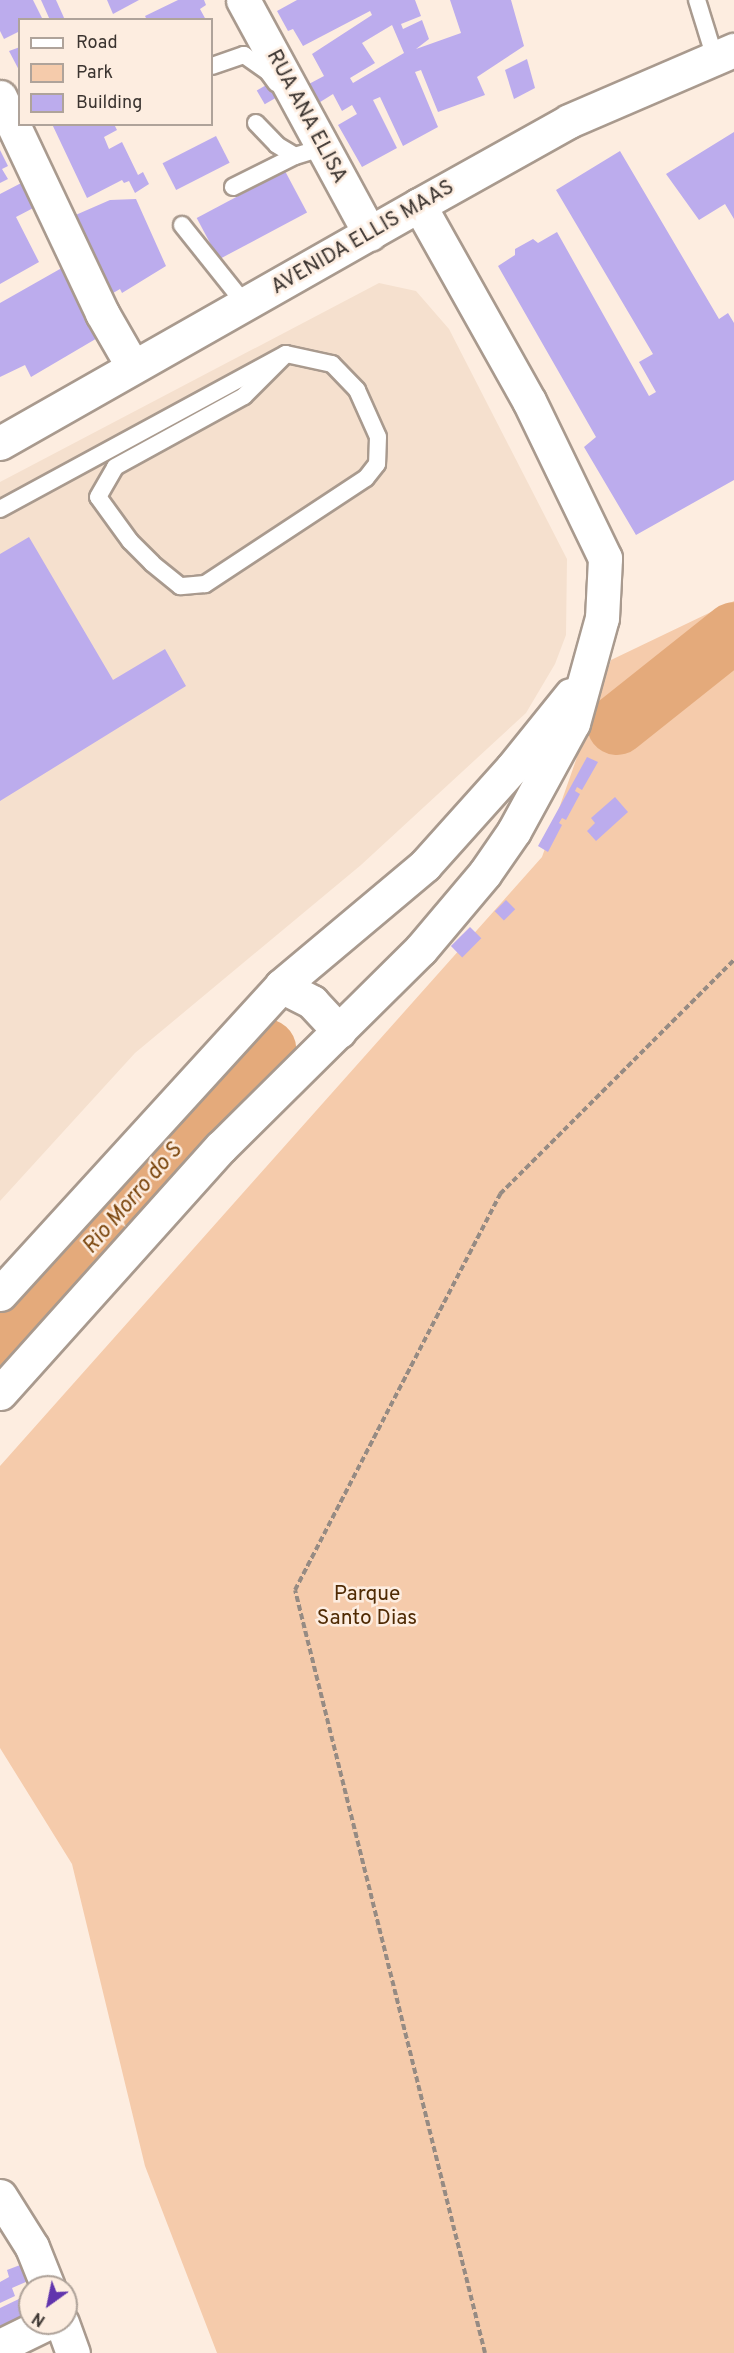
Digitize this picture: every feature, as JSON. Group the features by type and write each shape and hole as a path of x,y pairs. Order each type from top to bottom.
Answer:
{"main road":[{"name":"RUA ANA ELISA","path":"254,4 308,152 369,234"},
{"name":"AVENIDA ELLIS MAAS","path":"0,443 569,121 724,54"},
{"path":"0,97 102,313 133,368"},
{"path":"0,1393 221,1147 421,949 485,873 539,789 573,723 602,618 605,558 534,412 419,205"},
{"path":"0,1294 281,986 425,865 512,768 588,674"},
{"path":"281,986 312,1002 339,1031"},
{"path":"0,2196 32,2247 43,2275"},
{"path":"0,2346 22,2335"},
{"path":"66,2335 73,2353"}],"lane":[{"path":"697,0 724,54"},
{"path":"213,65 227,58 243,56 268,72 308,152"},
{"path":"256,123 278,145 308,152"},
{"path":"233,187 308,152"},
{"path":"182,225 245,304"},
{"path":"0,509 286,354 332,364 357,390 378,437 377,464 366,478 205,584 180,586 152,564 115,522 98,497 106,479 115,467 243,396 286,354"}],"path":[{"path":"485,2353 295,1590 500,1194 734,960"}],"shaded area":[{"path":"379,283 416,291 449,329 567,559 566,635 555,664 526,713 361,865 135,1053 0,1201 0,482"}],"green space":[{"name":"Parque Santo Dias","path":"734,601 734,2353 217,2353 145,2166 72,1864 0,1748 0,1466 542,857 611,660"}],"building":[{"path":"0,0 33,0 42,18 18,18 18,32 4,39 0,31"},
{"path":"41,0 56,0 64,18 49,18"},
{"path":"107,0 139,0 113,14"},
{"path":"178,0 204,0 206,5 200,9 205,18 146,18 145,16"},
{"path":"297,0 415,0 421,16 401,24 403,29 422,20 429,39 416,49 461,33 450,0 511,0 524,46 477,77 485,95 438,112 421,70 415,72 438,127 403,146 380,97 373,100 397,148 362,167 338,125 357,114 352,105 342,111 333,94 317,104 307,85 324,76 312,54 372,15 370,11 303,46 293,29 288,31 277,11","holes":["392,25 404,53 353,83 350,78 375,63 362,43"]},
{"path":"18,48 18,68 9,51"},
{"path":"527,59 535,88 514,99 505,70"},
{"path":"268,84 276,98 265,104 257,90"},
{"path":"53,126 115,126 117,130 104,137 109,149 122,142 138,175 143,172 149,184 135,193 129,181 124,183 122,180 87,198"},
{"path":"734,132 734,219 725,204 699,220 666,174"},
{"path":"216,136 230,163 176,190 163,163"},
{"path":"0,150 8,166 2,169 8,179 0,183"},
{"path":"620,151 719,319 728,313 734,323 734,480 636,535 584,447 596,437 498,266 515,255 515,249 533,239 538,243 557,232 649,396 656,392 639,362 653,354 556,190"},
{"path":"285,171 307,212 219,259 197,218"},
{"path":"27,180 39,205 16,217 39,262 0,284 0,194"},
{"path":"136,199 166,266 122,293 120,289 108,296 71,217 110,200"},
{"path":"67,265 99,337 31,377 25,365 0,377 0,303"},
{"path":"29,537 113,680 165,649 186,686 0,801 0,554"},
{"path":"587,757 598,762 582,790 577,787 575,791 580,794 566,820 562,818 559,823 562,825 548,852 538,846"},
{"path":"615,797 628,812 596,841 587,831 595,823 591,818"},
{"path":"506,900 515,909 504,921 495,911"},
{"path":"470,927 481,938 462,957 451,946"},
{"path":"28,2262 34,2275 18,2275 18,2285 12,2288 15,2296 0,2303 0,2282 9,2277 7,2270"},
{"path":"18,2299 18,2322 0,2331 0,2308"}],"waterway":[{"name":"Rio Morro do S","path":"617,725 734,632"},
{"name":"Rio Morro do S","path":"0,1349 266,1049"}]}
